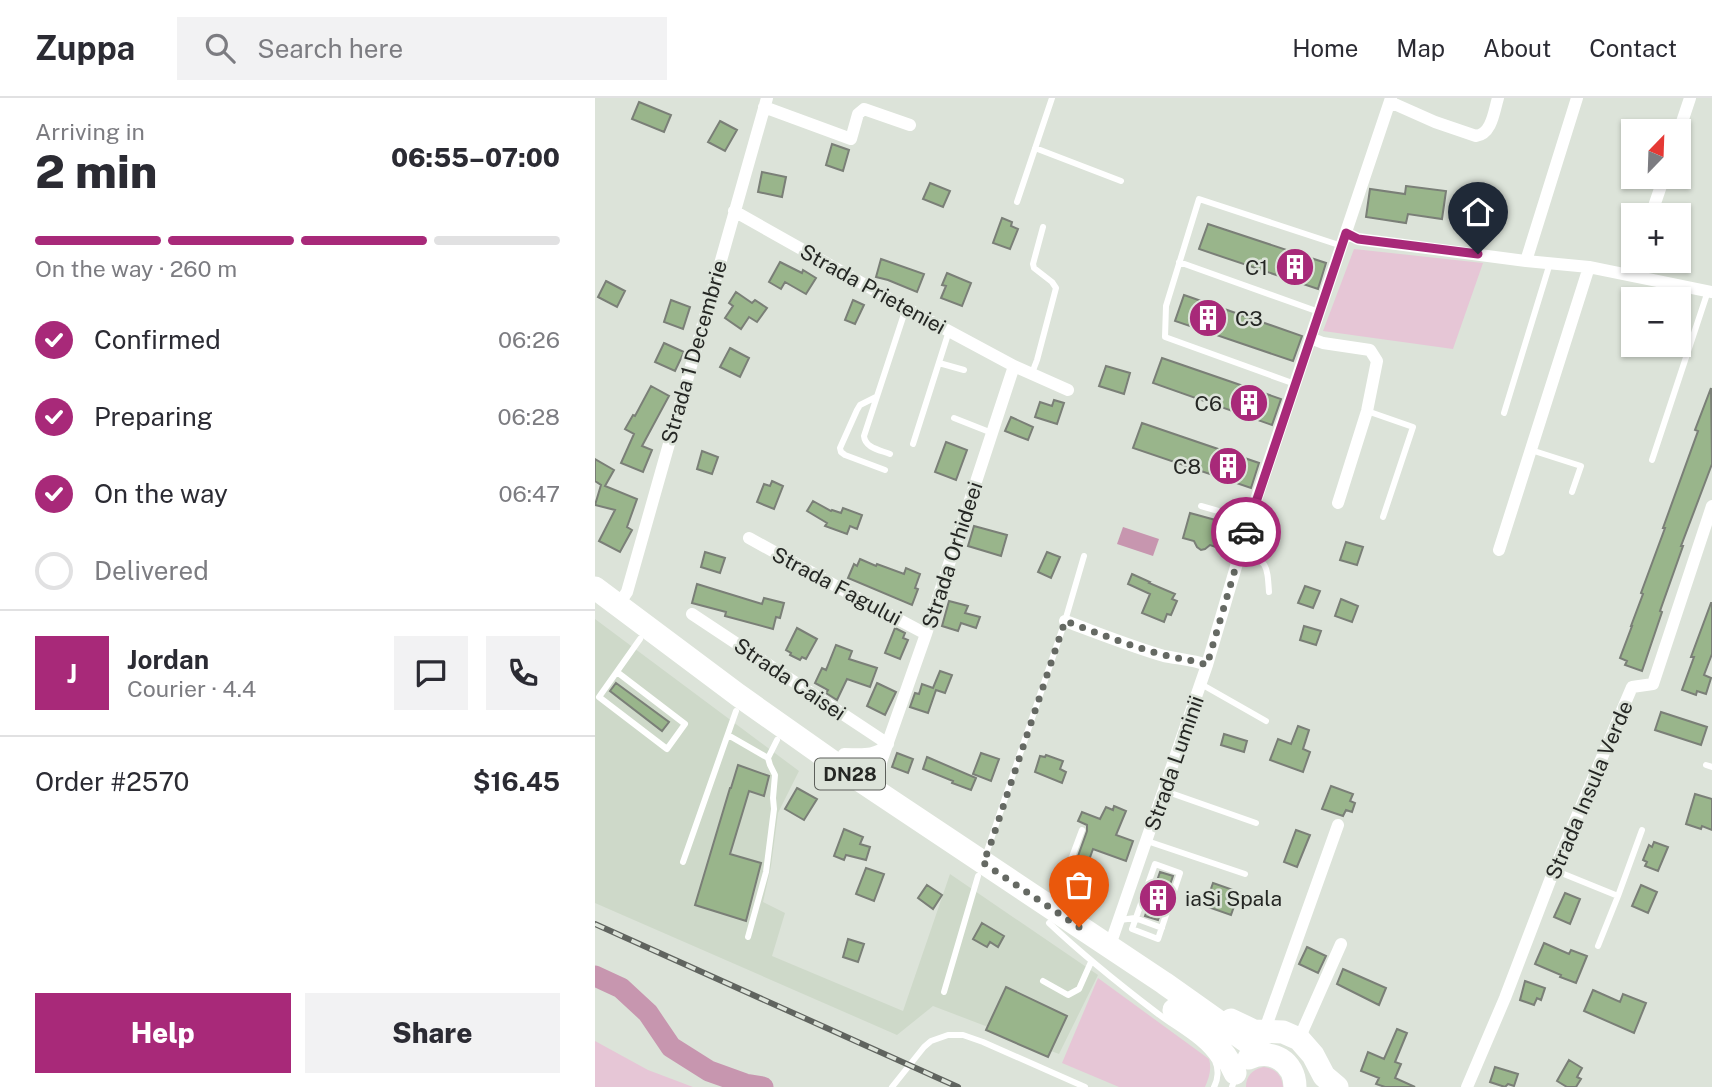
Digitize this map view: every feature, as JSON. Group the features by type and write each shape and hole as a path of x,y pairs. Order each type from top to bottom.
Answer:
{"highway":[{"name":"DN28","path":"595,588 606,605 640,639 736,711 772,749 980,869 1050,915 1100,955 1184,991 1254,1031 1263,1043"},
{"name":"DN28","path":"606,605 878,793 980,869"},
{"name":"DN28","path":"1050,915 1117,969 1197,1026 1230,1059 1230,1084"},
{"path":"1230,1084 1244,1061 1253,1056 1263,1043 1283,1032 1299,1039 1313,1055 1324,1076 1337,1087"},
{"path":"1263,1043 1271,1054 1285,1061 1294,1081 1315,1087"}],"street":[{"path":"1391,100 1435,122 1482,136 1487,130 1498,98"},
{"path":"1526,261 1577,98"},
{"path":"1683,119 1690,98"},
{"name":"Strada Luminii","path":"1100,955 1120,920 1165,791 1207,665 1250,520 1391,100"},
{"path":"765,103 852,139 858,114 864,109 910,125"},
{"name":"Strada 1 Decembrie","path":"606,605 627,592 765,103"},
{"name":"Strada Prieteniei","path":"734,211 905,308 1014,366 1067,390"},
{"path":"1344,239 1589,267 1710,291"},
{"path":"1499,550 1589,267"},
{"path":"1310,338 1323,343 1370,350 1377,361 1367,411 1338,503"},
{"name":"Strada Orhideei","path":"878,793 881,762 1014,366"},
{"name":"Strada Insula Verde","path":"1467,1087 1505,999 1554,870 1632,687 1653,684 1712,506"},
{"name":"Strada Fagului","path":"749,538 926,634"},
{"name":"Strada Caisei","path":"692,614 888,744"},
{"path":"1065,621 1131,646 1207,665"},
{"path":"837,765 844,754 874,754 888,744"},
{"path":"1263,1043 1338,825"},
{"path":"1299,1039 1341,944"}],"lane":[{"path":"1017,202 1052,98"},
{"path":"1035,148 1121,181"},
{"path":"1295,384 1165,337 1166,306 1199,199 1344,239"},
{"path":"1032,373 1056,288 1033,264 1044,227"},
{"path":"1179,262 1319,312"},
{"path":"1503,413 1550,263"},
{"path":"1652,460 1710,291"},
{"path":"890,454 868,446 864,442 864,436 905,308"},
{"path":"913,444 949,331"},
{"path":"939,363 964,370"},
{"path":"876,397 860,405 841,452 885,470"},
{"path":"1367,411 1413,427 1383,517"},
{"path":"954,418 992,433"},
{"path":"1531,450 1581,466 1572,492"},
{"path":"1201,506 1250,520"},
{"path":"1241,549 1262,561 1268,569 1269,592"},
{"path":"944,992 980,869 1065,621 1084,556"},
{"path":"617,672 685,724 667,749 599,697 640,639"},
{"path":"1201,684 1266,721"},
{"path":"683,862 736,711"},
{"path":"727,735 772,749 769,765 775,775 774,809 766,872 748,937"},
{"path":"1165,791 1256,823"},
{"path":"1050,915 1082,830"},
{"path":"1598,946 1642,830"},
{"path":"1147,841 1245,874"},
{"path":"1155,864 1180,873 1158,939 1132,929 1135,918 1155,864"},
{"path":"1554,870 1618,896"},
{"path":"1120,920 1135,918 1162,928"},
{"path":"1043,981 1068,995 1079,989 1100,955 1171,1024 1196,1041 1216,1063 1218,1080 1230,1084"},
{"path":"892,1087 924,1047 948,1035 963,1035 983,1042 1084,1087"}],"shaded area":[{"path":"1354,249 1483,263 1453,349 1323,331"},
{"path":"1123,527 1159,539 1153,556 1117,544"},
{"path":"595,619 799,771 778,813 763,902 785,913 772,956 903,1011 950,874 1098,975 1059,1054 933,1006 897,1035 595,903"},
{"path":"1098,978 1209,1059 1210,1073 1205,1087 1119,1087 1062,1063"},
{"path":"595,1041 648,1070 693,1087 595,1087"},
{"path":"1263,1067 1277,1073 1283,1087 1246,1087 1250,1074"}],"building":[{"path":"639,102 671,115 664,132 632,119"},
{"path":"720,121 737,130 725,151 708,142"},
{"path":"832,144 849,150 843,171 826,165"},
{"path":"762,172 786,177 782,197 758,192"},
{"path":"930,183 950,191 943,207 923,199"},
{"path":"1406,186 1446,191 1442,219 1408,214 1406,223 1366,217 1370,189 1405,194"},
{"path":"1002,218 1012,222 1011,226 1018,229 1010,249 993,243"},
{"path":"1208,224 1326,263 1318,289 1199,249"},
{"path":"881,259 924,274 917,292 876,277"},
{"path":"780,262 816,278 806,294 785,282 781,289 769,282"},
{"path":"947,273 971,283 962,306 941,298"},
{"path":"606,281 625,291 617,307 598,297"},
{"path":"736,292 752,303 755,300 767,308 757,322 749,317 741,329 725,318 733,306 729,303"},
{"path":"1184,295 1302,336 1293,361 1175,321"},
{"path":"671,300 690,307 683,329 664,322"},
{"path":"853,300 864,305 855,324 845,320"},
{"path":"664,343 684,352 675,371 655,362"},
{"path":"730,348 749,358 740,377 720,367"},
{"path":"1162,358 1281,399 1272,425 1153,383"},
{"path":"1106,366 1130,373 1124,394 1099,386"},
{"path":"651,386 669,396 642,446 652,450 643,472 621,463 634,434 625,429"},
{"path":"1711,388 1712,464 1681,546 1642,671 1625,665 1627,661 1620,658"},
{"path":"1054,400 1064,403 1057,424 1035,417 1040,402 1052,406"},
{"path":"1011,417 1033,427 1028,440 1005,431"},
{"path":"1142,423 1259,463 1251,488 1133,448"},
{"path":"946,442 967,450 956,480 935,472"},
{"path":"702,451 718,457 712,474 697,469"},
{"path":"595,459 614,470 605,486 637,499 627,527 632,530 620,552 599,541 615,510 595,505 601,485 595,481"},
{"path":"772,481 783,486 774,509 757,502 764,484 770,486"},
{"path":"813,501 831,511 841,513 843,508 862,515 857,529 850,526 847,534 825,526 827,523 807,511"},
{"path":"1190,513 1230,524 1222,549 1210,545 1201,550 1194,541 1183,538"},
{"path":"974,526 1007,535 1001,556 968,546"},
{"path":"1346,542 1363,547 1357,565 1340,560"},
{"path":"705,552 725,558 720,573 701,567"},
{"path":"1047,552 1060,557 1051,578 1038,572"},
{"path":"860,559 904,574 906,568 920,574 912,605 848,578 854,564 857,566"},
{"path":"1132,574 1175,594 1172,599 1177,601 1171,615 1167,614 1164,622 1142,613 1150,594 1128,584"},
{"path":"697,584 762,604 764,598 784,603 780,618 776,617 773,629 725,616 726,612 692,603"},
{"path":"1305,586 1320,591 1313,608 1298,603"},
{"path":"1341,599 1358,606 1352,622 1335,616"},
{"path":"949,601 968,606 965,613 980,617 976,628 961,623 958,631 942,626"},
{"path":"1711,603 1712,654 1704,675 1711,678 1706,694 1697,691 1696,695 1682,690"},
{"path":"1304,626 1321,631 1316,645 1300,640"},
{"path":"797,628 817,639 806,659 802,657 800,660 786,650"},
{"path":"895,628 905,633 903,638 908,640 900,659 885,653"},
{"path":"836,645 852,651 849,659 877,668 870,687 847,679 837,700 826,693 828,690 815,683 822,668 826,670"},
{"path":"940,671 952,675 945,693 936,690 928,713 910,707 922,684 933,688"},
{"path":"616,683 669,722 662,731 610,691"},
{"path":"877,683 896,692 885,715 867,706"},
{"path":"1661,712 1707,727 1701,745 1655,730"},
{"path":"1298,726 1309,730 1303,749 1310,752 1303,772 1270,760 1278,739 1291,744"},
{"path":"1224,734 1247,741 1244,752 1221,745"},
{"path":"897,753 913,759 908,773 892,767"},
{"path":"981,753 999,759 991,781 973,774"},
{"path":"1046,755 1063,761 1060,769 1066,772 1062,783 1035,772 1040,756"},
{"path":"927,757 976,778 971,790 923,769"},
{"path":"738,765 769,776 764,796 749,791 730,854 761,863 746,921 695,905"},
{"path":"1331,786 1353,794 1350,801 1355,803 1352,812 1346,810 1343,816 1322,809"},
{"path":"797,788 817,799 804,820 785,809"},
{"path":"1695,794 1712,799 1712,830 1686,824"},
{"path":"1114,806 1126,811 1116,835 1133,841 1126,861 1093,849 1084,874 1073,870 1087,831 1087,825 1078,821 1082,812 1100,819 1106,807 1113,810"},
{"path":"844,829 863,837 860,844 870,847 866,860 846,855 844,860 834,856"},
{"path":"1296,830 1310,835 1297,867 1284,862"},
{"path":"1654,842 1668,847 1658,871 1645,866 1647,862 1643,860 1649,845 1652,847"},
{"path":"866,868 884,874 874,901 856,894"},
{"name":"iaSi Spala","path":"1160,872 1173,876 1158,920 1145,916"},
{"path":"1213,883 1239,892 1231,915 1205,906"},
{"path":"927,885 942,895 933,909 918,898"},
{"path":"1641,885 1657,892 1648,913 1632,906"},
{"path":"1565,893 1580,899 1570,924 1554,917"},
{"path":"982,923 1004,936 998,947 990,942 987,947 973,939"},
{"path":"848,939 864,944 858,962 843,957"},
{"path":"1544,943 1569,954 1571,950 1587,956 1576,983 1535,964"},
{"path":"1307,947 1326,956 1318,973 1299,964"},
{"path":"1343,969 1386,988 1379,1005 1337,984"},
{"path":"1525,981 1545,988 1541,1000 1537,998 1534,1005 1520,1000"},
{"path":"1006,987 1067,1016 1048,1057 986,1030"},
{"path":"1593,990 1620,1002 1623,994 1646,1003 1634,1033 1584,1011"},
{"path":"1397,1029 1407,1033 1395,1062 1401,1064 1395,1078 1415,1087 1385,1087 1376,1084 1379,1078 1361,1071 1368,1052 1384,1059"},
{"path":"1569,1060 1582,1068 1577,1077 1581,1079 1576,1087 1567,1087 1557,1081"},
{"path":"1495,1067 1518,1074 1514,1086 1508,1084 1505,1087 1490,1082"}],"waterway":[{"path":"595,976 621,988 648,1013 671,1047 709,1071 745,1084 763,1087"}],"railway":[{"path":"595,924 958,1087"}],"way so far":[{"path":"1079,927 982,862 988,852 1065,621 1131,646 1207,665 1246,532"}],"place":[{"name":"C1","path":"1295,267"},
{"name":"C3","path":"1208,318"},
{"name":"C6","path":"1249,403"},
{"name":"C8","path":"1228,466"},
{"name":"iaSi Spala","path":"1158,898"}],"route":[{"path":"1246,532 1346,233 1358,239 1478,254"}]}
